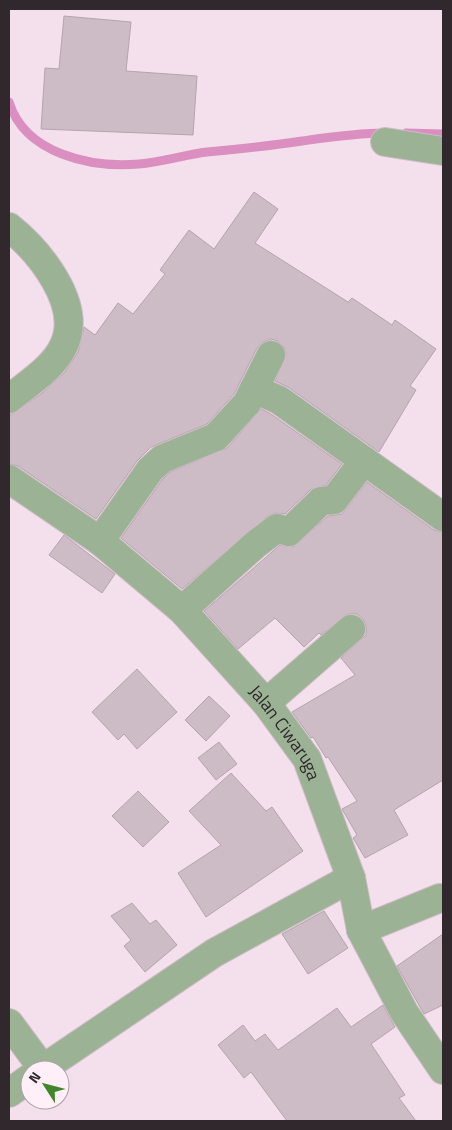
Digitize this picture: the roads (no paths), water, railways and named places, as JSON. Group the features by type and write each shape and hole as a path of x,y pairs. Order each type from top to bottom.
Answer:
{"street":[{"path":"385,142 443,150"},
{"path":"9,226 19,235 57,281 69,320 64,345 49,366 9,399"},
{"path":"100,541 150,470 162,459 216,438 247,403 271,355"},
{"path":"254,389 279,400 443,517"},
{"path":"182,610 277,528 289,532 321,502 334,500 364,461"},
{"name":"Jalan Ciwaruga","path":"9,479 100,541 182,610 266,703 307,759 351,878 361,930 404,1012 443,1070"},
{"path":"266,703 351,629"},
{"path":"56,1060 214,953 351,878"},
{"path":"361,930 440,898"},
{"path":"9,1024 31,1060"},
{"path":"9,1093 20,1085"}],"waterway":[{"path":"9,102 17,120 29,134 45,146 81,160 120,165 156,162 207,152 385,133"},
{"path":"406,133 443,134"}]}
